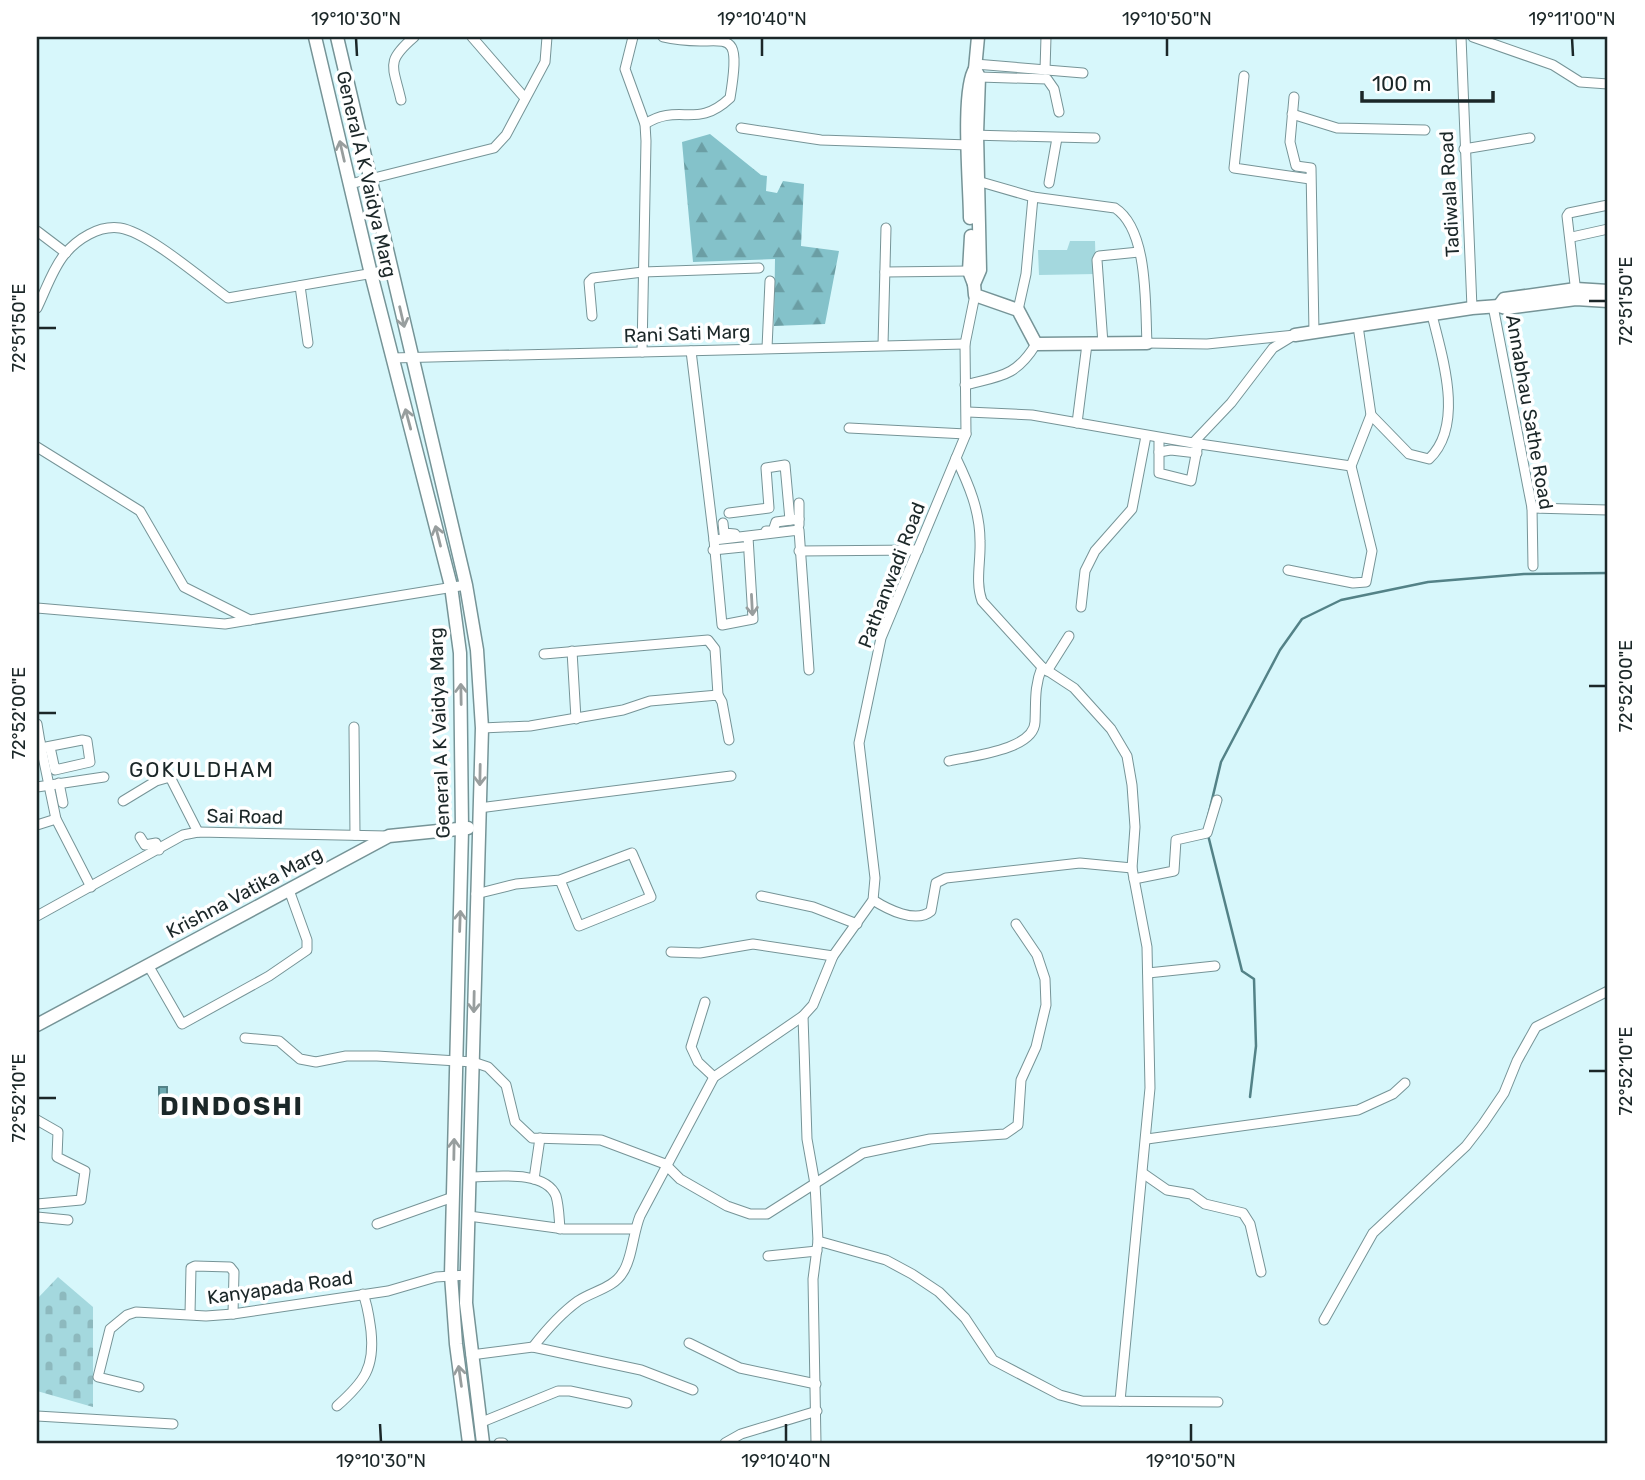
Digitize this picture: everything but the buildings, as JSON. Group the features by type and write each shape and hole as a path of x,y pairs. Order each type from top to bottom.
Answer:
{"main road":[{"name":"General A K Vaidya Marg","path":"315,37 371,274 451,586 460,653 462,829 451,1275 456,1344 469,1443"},
{"name":"General A K Vaidya Marg","path":"337,37 466,585 477,650 482,728 467,1275 471,1355 483,1443"},
{"path":"978,37 971,138 980,270 973,283 1018,310 1036,344 1147,343"},
{"path":"1295,335 1496,306 1504,299 1548,298 1608,291"},
{"path":"1576,294 1608,301"},
{"name":"Krishna Vatika Marg","path":"37,1025 389,836 480,828"}],"street":[{"path":"401,100 393,63 396,53 414,37"},
{"path":"472,37 524,97"},
{"path":"350,184 494,148 506,135 545,62 547,37"},
{"path":"633,37 625,69 645,124 646,141 642,350"},
{"path":"645,124 661,114 705,116 730,98 736,61 735,49 730,43 722,40 685,42 663,37"},
{"path":"1045,70 1046,37"},
{"name":"Tadiwala Road","path":"1461,37 1472,308"},
{"path":"1474,37 1553,65 1580,82 1608,84"},
{"path":"976,70 1083,72"},
{"path":"976,70 1047,79 1054,89 1059,112"},
{"path":"1244,76 1234,168 1310,179"},
{"path":"1294,97 1290,142 1296,166 1311,168 1314,332"},
{"path":"1292,114 1337,128 1425,130"},
{"path":"741,128 821,140 1095,138"},
{"path":"1049,183 1056,138"},
{"path":"1464,149 1531,138"},
{"path":"974,180 1033,197 1115,208 1125,214 1131,224 1139,252 1147,343 1207,344 1295,335"},
{"path":"1018,310 1026,274 1033,197"},
{"path":"1576,294 1569,213 1608,205"},
{"path":"37,308 66,253 81,239 101,229 121,228 141,237 228,298 391,270"},
{"path":"883,345 886,228"},
{"path":"1572,237 1608,229"},
{"path":"37,231 66,253"},
{"path":"1103,344 1097,260 1099,256 1139,252"},
{"path":"592,316 589,282 593,278 643,272 759,268"},
{"path":"885,272 973,283"},
{"path":"767,348 770,281"},
{"name":"Pathanwadi Road","path":"873,900 874,878 859,743 881,638 966,434 968,412 965,344 973,283"},
{"path":"300,286 308,342"},
{"name":"Annabhau Sathe Road","path":"1496,306 1532,509 1533,566"},
{"path":"1371,415 1409,454 1429,459 1438,451 1447,425 1447,403 1445,367 1432,315"},
{"path":"1288,570 1353,583 1366,582 1372,551 1351,466 1371,415 1358,326"},
{"path":"1159,439 1158,473 1161,476 1191,481 1196,447 1273,348 1295,335"},
{"name":"Rani Sati Marg","path":"392,358 965,344"},
{"path":"965,385 1000,376 1024,365 1036,344"},
{"path":"1077,423 1087,344"},
{"path":"691,351 722,625 751,622 748,537"},
{"path":"968,412 1032,415 1196,447 1351,466"},
{"path":"849,428 966,434"},
{"path":"1081,607 1085,571 1095,551 1132,509 1146,436"},
{"path":"37,447 141,511 184,587 250,620"},
{"path":"1159,452 1196,447"},
{"path":"956,458 971,487 977,513 981,539 978,591 982,601 1044,669 1074,688 1111,729 1127,756 1135,827 1132,868 1147,947 1150,1088 1121,1401"},
{"path":"729,513 769,508 766,468 785,465 794,520 799,530 809,670"},
{"path":"794,520 799,503"},
{"path":"1532,509 1608,510"},
{"path":"723,523 724,533 727,534 773,531 775,522 794,520"},
{"path":"714,545 799,530"},
{"path":"714,545 743,547"},
{"path":"799,551 918,550"},
{"path":"37,608 225,624 466,585"},
{"path":"949,761 994,752 1027,738 1035,724 1035,684 1069,636"},
{"path":"544,654 708,640 715,649 718,695 722,702 729,740"},
{"path":"572,651 576,719"},
{"path":"482,728 530,726 623,710 650,701 718,695"},
{"path":"37,724 56,819 91,887"},
{"path":"354,727 355,835"},
{"path":"87,741 90,762 55,769 42,745 87,741"},
{"path":"480,808 732,776"},
{"path":"37,787 104,777"},
{"path":"123,801 156,781 170,777 198,832"},
{"path":"59,783 63,803"},
{"path":"1134,879 1174,871 1176,840 1208,833 1216,800"},
{"path":"37,825 56,819"},
{"name":"Sai Road","path":"37,916 91,887 159,844 183,835 198,832 389,836"},
{"path":"140,837 145,845 159,844"},
{"path":"476,894 516,884 560,880 632,853 651,897 579,926 560,880"},
{"path":"533,1347 554,1320 580,1300 616,1281 625,1271 635,1229 665,1164 714,1077 803,1016 813,1005 833,956 873,900 896,913 923,915 931,911 936,883 946,878 1080,863 1132,868"},
{"path":"148,965 182,1024 269,976 307,950 307,940 289,890"},
{"path":"761,896 813,907 856,924"},
{"path":"245,1038 279,1041 300,1059 316,1062 346,1056 455,1059 473,1062 488,1068 506,1085 515,1122 532,1138 601,1140 665,1164 680,1179 727,1206 750,1214 767,1213 863,1153 930,1139 1006,1134 1018,1125 1021,1080 1036,1047 1046,1005 1045,979 1037,955 1016,924"},
{"path":"671,952 700,953 753,944 833,956"},
{"path":"1148,973 1215,966"},
{"path":"1324,1320 1373,1233 1466,1146 1483,1124 1504,1093 1517,1061 1536,1027 1608,991"},
{"path":"705,1002 691,1047 698,1062 714,1077"},
{"path":"803,1016 807,1139 815,1184 818,1246 813,1279 816,1443"},
{"path":"1147,1139 1358,1110 1372,1106 1405,1083"},
{"path":"37,1120 58,1132 57,1157 85,1171 81,1200 37,1204"},
{"path":"37,1129 48,1127"},
{"path":"534,1179 540,1138"},
{"path":"1144,1174 1167,1191 1191,1195 1212,1206 1243,1213 1251,1224 1261,1272"},
{"path":"469,1177 534,1179 547,1184 557,1198 560,1229"},
{"path":"377,1224 453,1197"},
{"path":"468,1216 560,1229 635,1229"},
{"path":"37,1217 68,1220"},
{"path":"768,1256 818,1246 886,1260 912,1273 939,1292 965,1318 993,1360 1041,1387 1082,1401 1218,1402"},
{"path":"190,1314 191,1268 195,1266 230,1267 234,1272 233,1314"},
{"name":"Kanyapada Road","path":"139,1387 99,1377 110,1329 136,1312 233,1314 363,1294 451,1275 467,1275"},
{"path":"337,1406 365,1377 372,1360 368,1305 363,1294"},
{"path":"689,1343 740,1368 816,1384"},
{"path":"471,1355 533,1347 641,1370 693,1390"},
{"path":"482,1422 558,1391 570,1391 627,1404"},
{"path":"725,1443 741,1434 817,1411"},
{"path":"37,1416 173,1424"}],"green space":[{"path":"710,134 761,175 767,176 766,191 777,193 783,181 804,184 801,246 839,251 825,324 774,326 775,259 693,262 682,142"},
{"path":"1070,241 1095,241 1096,274 1039,275 1038,250 1067,250"},
{"path":"58,1277 93,1307 93,1407 37,1391 37,1299"}],"water":[{"path":"159,1087 167,1087 167,1113 159,1113"}],"waterway":[{"path":"1206,825 1221,762 1280,650 1302,619 1341,600 1428,582 1524,574 1608,573"},
{"path":"1208,835 1242,971 1254,979 1256,1046 1250,1097"}],"district":[{"name":"GOKULDHAM","path":"202,770"},
{"name":"DINDOSHI","path":"232,1106"}]}
